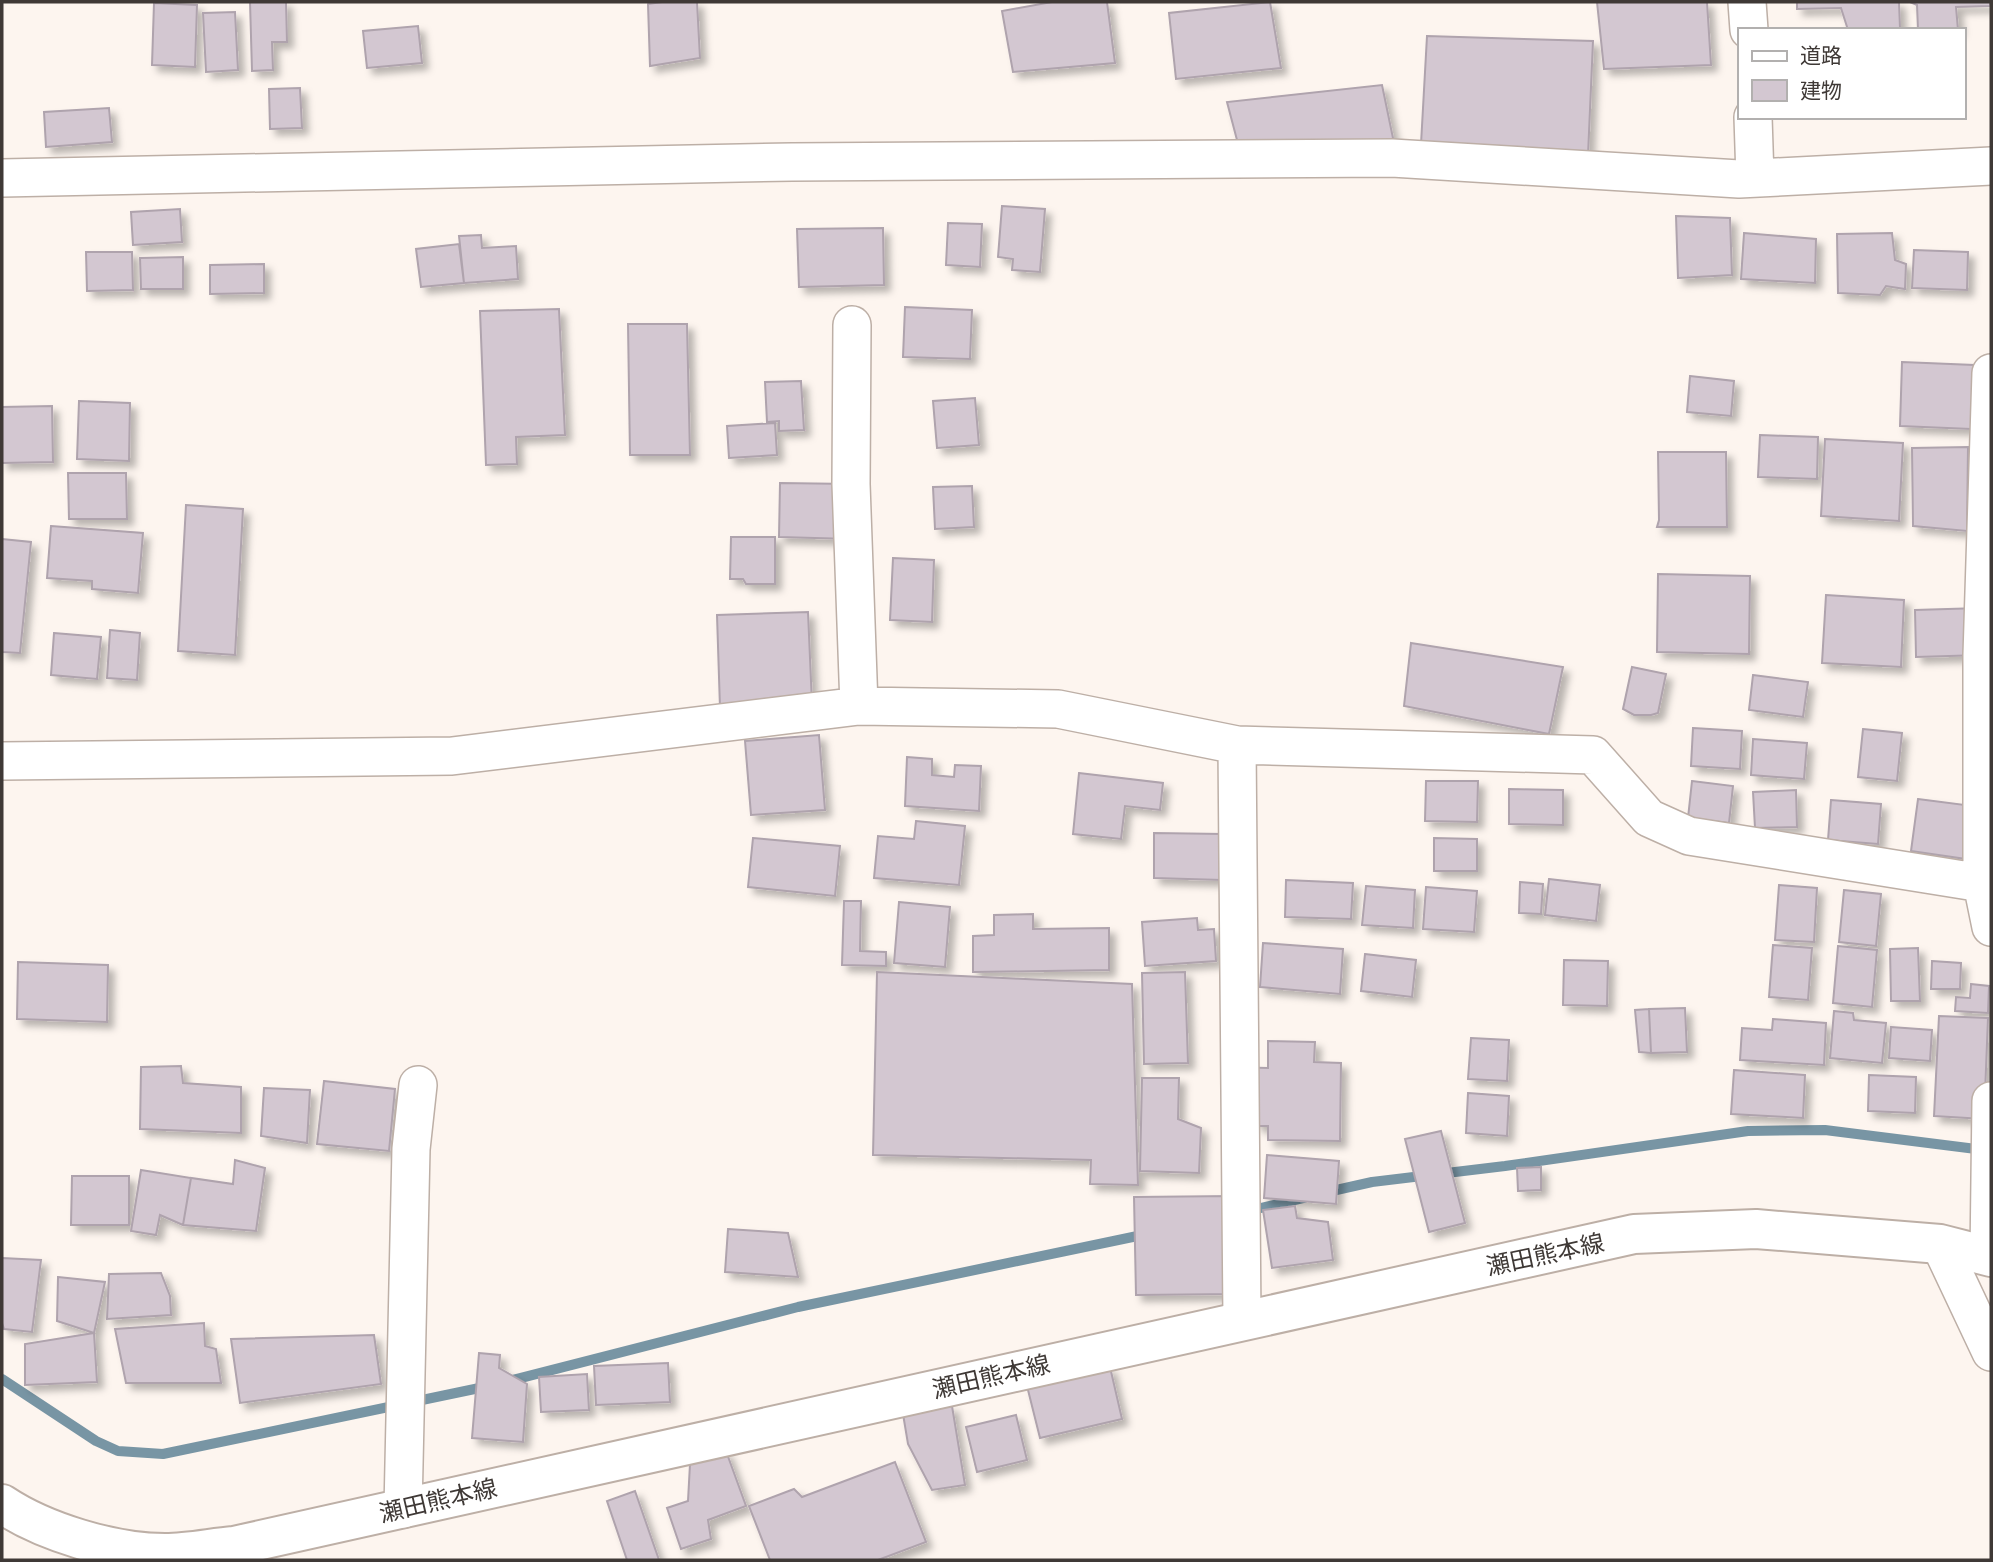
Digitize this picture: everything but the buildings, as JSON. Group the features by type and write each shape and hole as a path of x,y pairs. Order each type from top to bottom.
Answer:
{"main road":[{"name":"瀬田熊本線","path":"2,1504 21,1517 104,1554 165,1553 234,1546 1634,1234 1756,1229 1940,1244 1990,1256"}],"street":[{"path":"1747,2 1749,28"},
{"path":"1753,119 1755,178"},
{"path":"2,178 792,162 1392,158 1755,178 1991,166"},
{"path":"852,325 851,484 859,706"},
{"path":"1991,373 1982,655 1982,883 1991,927"},
{"path":"2,761 452,756 859,706 1058,709 1237,745 1593,755 1649,818 1689,836 1982,883"},
{"path":"1237,745 1242,1320"},
{"path":"402,1509 411,1149 418,1085"},
{"path":"1990,1256 1991,1101"},
{"path":"1940,1244 1991,1352"}],"waterway":[{"path":"1323,1193 1372,1182 1748,1131 1825,1130 1984,1150"},
{"path":"1248,1211 1304,1198"},
{"path":"505,1382 798,1307 1147,1234"},
{"path":"2,1379 96,1441 118,1451 163,1454 489,1386"}]}
